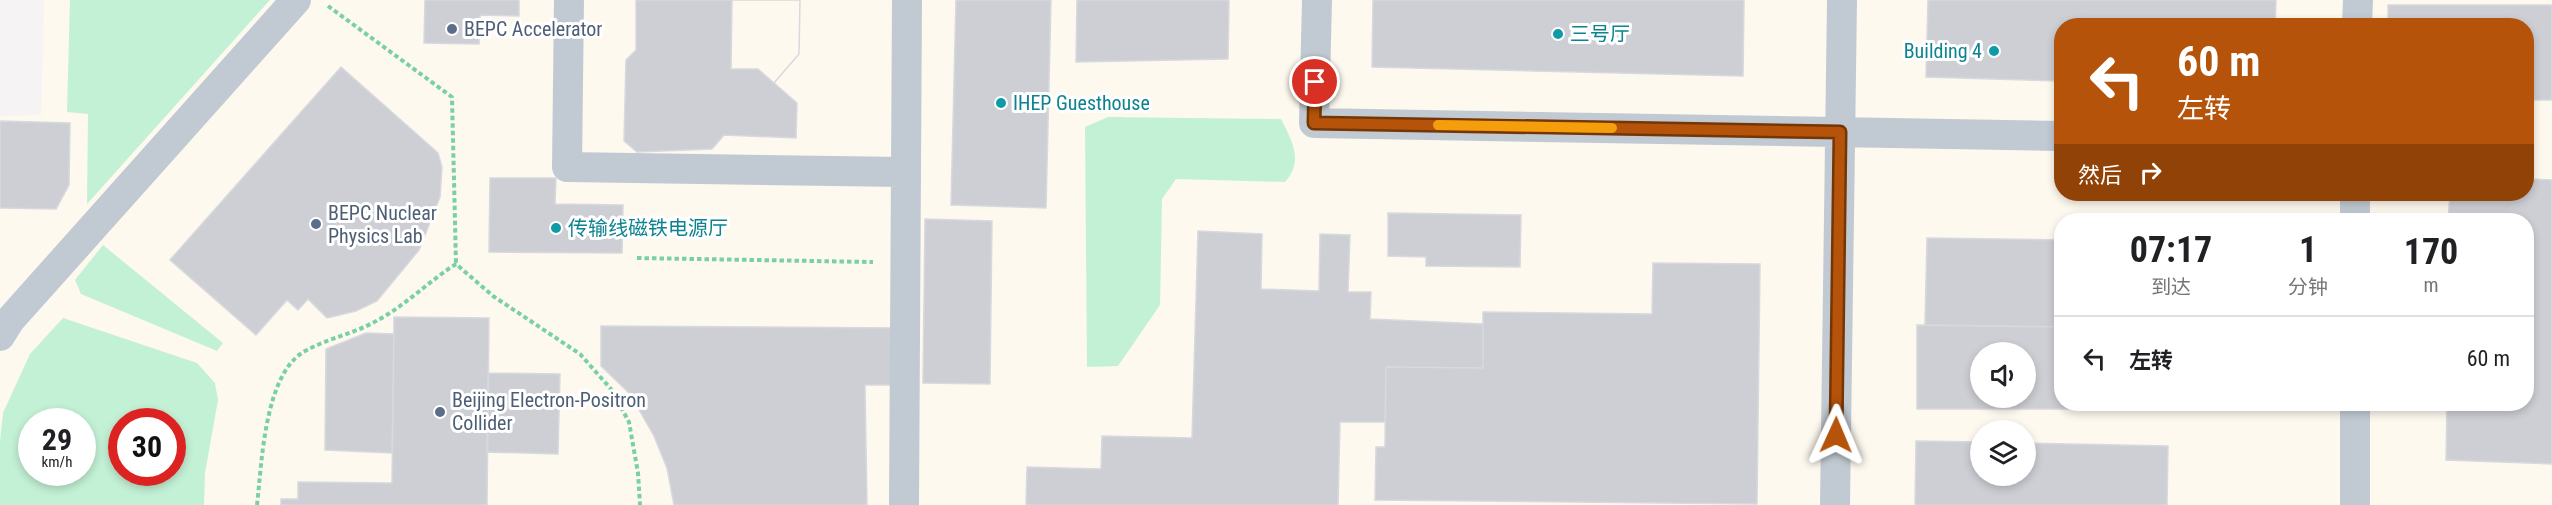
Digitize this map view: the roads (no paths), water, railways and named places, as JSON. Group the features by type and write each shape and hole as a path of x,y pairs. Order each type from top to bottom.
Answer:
{"street":[{"path":"0,336 10,320 296,0"},
{"path":"569,0 567,167 904,172"},
{"path":"904,505 904,172 907,0"},
{"path":"1317,0 1314,123 2054,136"},
{"path":"1835,505 1842,0"},
{"path":"2357,18 2358,0"},
{"path":"2355,411 2355,505"}],"place":[{"name":"BEPC Accelerator","path":"452,29"},
{"name":"三号厅","path":"1558,34"},
{"name":"Building 4","path":"1994,51"},
{"name":"IHEP Guesthouse","path":"1001,103"},
{"name":"BEPC Nuclear Physics Lab","path":"316,224"},
{"name":"传输线磁铁电源厅","path":"556,228"},
{"name":"Beijing Electron-Positron Collider","path":"440,412"}]}
